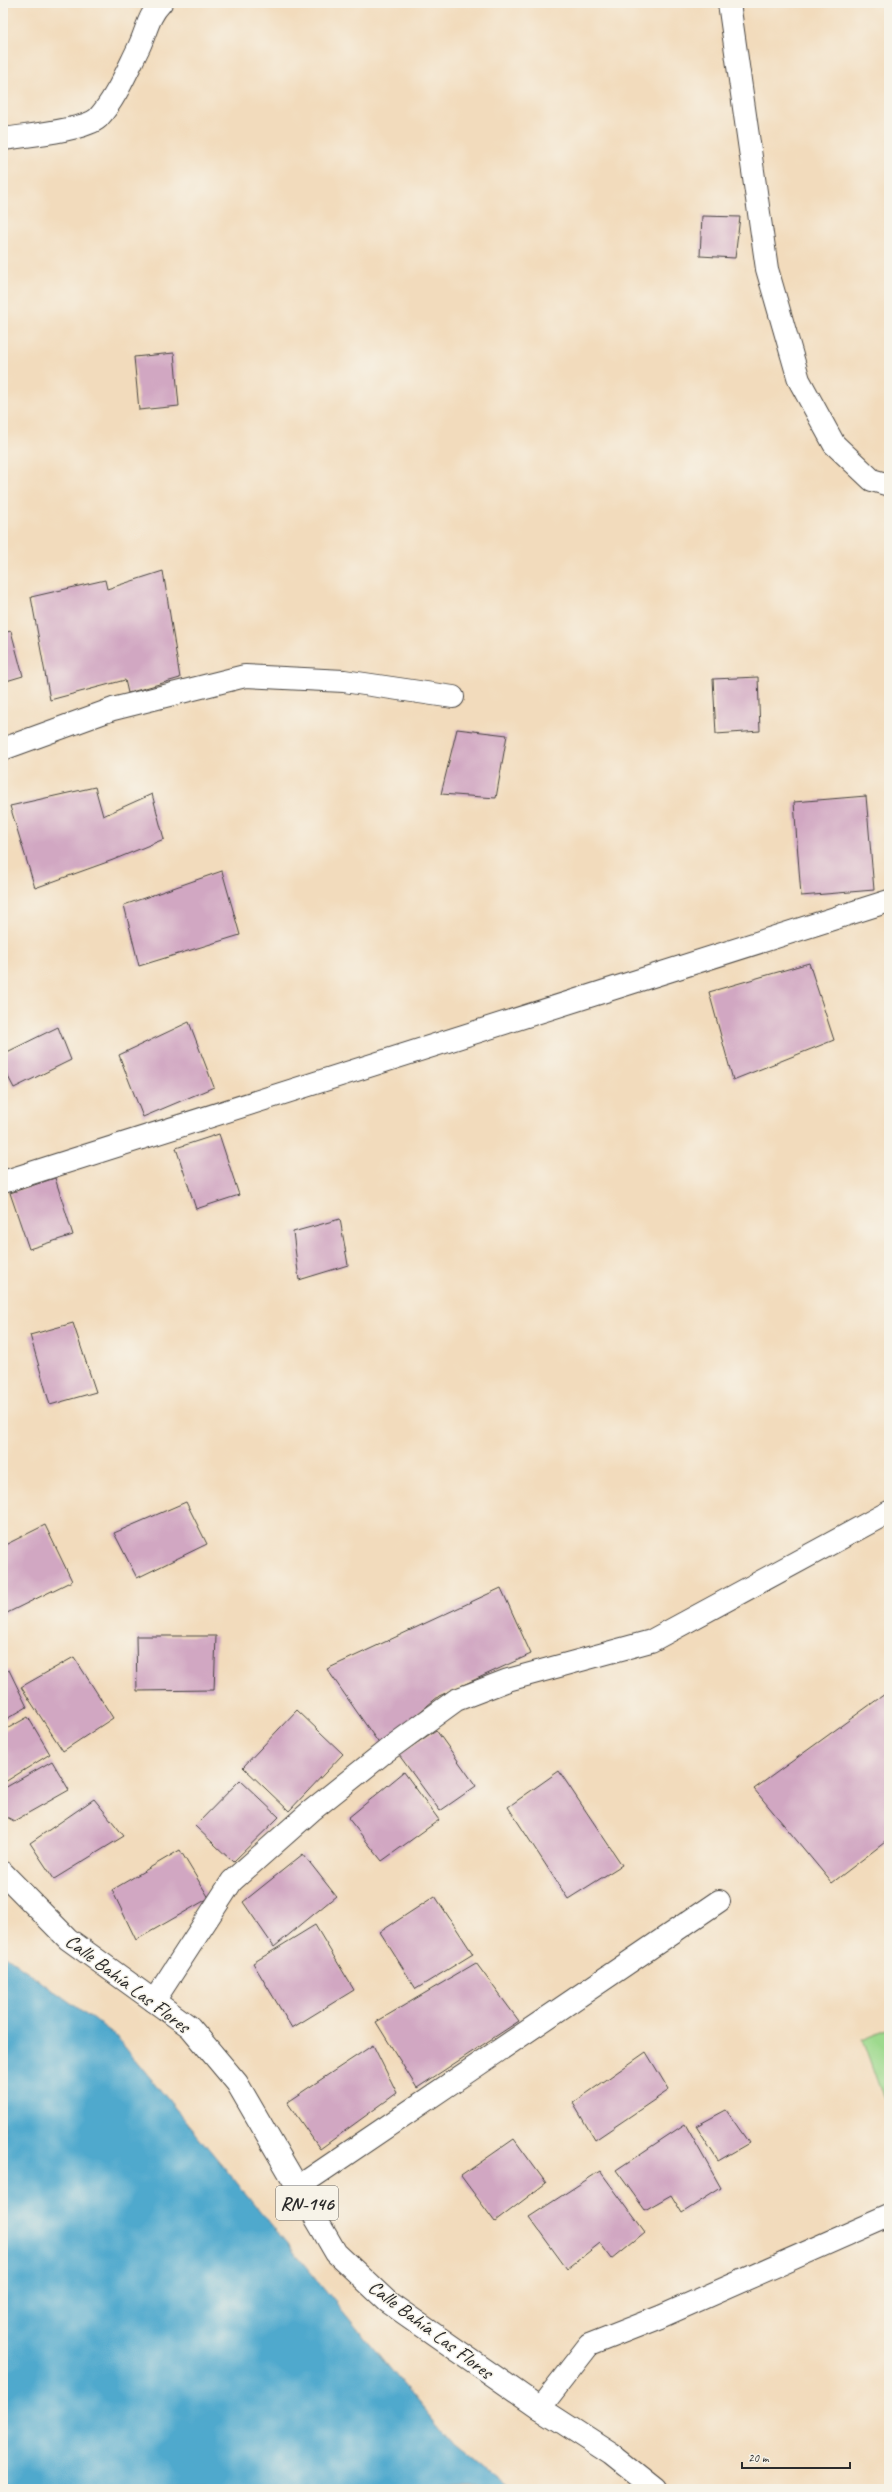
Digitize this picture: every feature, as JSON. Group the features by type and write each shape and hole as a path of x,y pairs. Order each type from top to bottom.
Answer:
{"street":[{"path":"3,139 69,128 97,119 115,94 139,48 152,12 161,3"},
{"path":"729,3 767,269 799,380 834,444 872,480 889,485"},
{"path":"3,749 114,709 245,676 344,681 453,697"},
{"path":"3,1182 889,901"},
{"path":"154,2002 232,1881 312,1811 386,1751 456,1700 508,1680 651,1641 889,1512"},
{"name":"Calle Bahía Las Flores","path":"3,1873 68,1939 190,2027 237,2083 336,2253 388,2302 540,2408 611,2454 655,2489"},
{"path":"298,2187 719,1901"},
{"path":"540,2408 589,2345 660,2317 889,2216"}],"green space":[{"path":"889,2028 889,2114 862,2039"}],"water":[{"path":"3,1954 114,2034 450,2441 508,2489 3,2489"}],"building":[{"path":"702,216 740,217 735,258 700,256"},
{"path":"174,353 179,406 139,410 134,357"},
{"path":"163,571 180,678 128,693 125,680 50,700 31,597 105,580 107,589"},
{"path":"11,631 23,676 3,682 3,633"},
{"path":"758,677 760,731 716,734 713,679"},
{"path":"457,729 507,735 496,798 441,794"},
{"path":"95,787 103,816 152,794 164,839 113,860 35,888 10,806"},
{"path":"866,796 874,890 801,896 794,802"},
{"path":"222,871 240,935 139,966 124,905"},
{"path":"809,963 834,1040 733,1080 709,992"},
{"path":"189,1022 214,1087 143,1117 119,1055"},
{"path":"58,1027 71,1060 14,1088 3,1067 3,1054"},
{"path":"219,1134 239,1195 196,1209 176,1148"},
{"path":"55,1178 73,1235 29,1249 10,1193"},
{"path":"340,1219 348,1265 299,1280 293,1232"},
{"path":"73,1323 96,1392 50,1405 30,1335"},
{"path":"186,1502 207,1544 137,1578 114,1533"},
{"path":"45,1525 72,1581 3,1615 3,1546"},
{"path":"501,1588 531,1654 439,1696 380,1745 327,1669"},
{"path":"136,1636 216,1636 214,1690 137,1691"},
{"path":"74,1657 113,1718 63,1751 21,1687"},
{"path":"9,1670 27,1707 3,1721 3,1673"},
{"path":"889,1691 889,1839 832,1883 754,1789"},
{"path":"297,1710 343,1754 289,1811 243,1767"},
{"path":"28,1717 50,1754 5,1782 3,1780 3,1731"},
{"path":"436,1730 476,1786 440,1811 399,1755"},
{"path":"52,1761 69,1790 14,1821 3,1815 3,1789"},
{"path":"559,1771 622,1865 568,1899 508,1807"},
{"path":"404,1772 439,1820 382,1861 348,1818"},
{"path":"240,1780 279,1817 233,1862 195,1826"},
{"path":"94,1799 124,1836 54,1879 30,1843"},
{"path":"180,1850 209,1898 136,1940 112,1890"},
{"path":"303,1854 336,1896 274,1947 243,1902"},
{"path":"435,1896 473,1954 416,1989 380,1932"},
{"path":"315,1925 354,1990 292,2028 253,1963"},
{"path":"476,1963 519,2021 417,2088 376,2022"},
{"path":"373,2045 397,2093 320,2149 287,2102"},
{"path":"646,2052 669,2090 595,2140 573,2103"},
{"path":"726,2110 749,2143 718,2161 696,2126"},
{"path":"685,2124 721,2188 682,2213 671,2195 645,2210 616,2170"},
{"path":"514,2139 546,2183 495,2222 461,2176"},
{"path":"600,2171 645,2232 612,2259 600,2243 567,2269 529,2217"}]}
